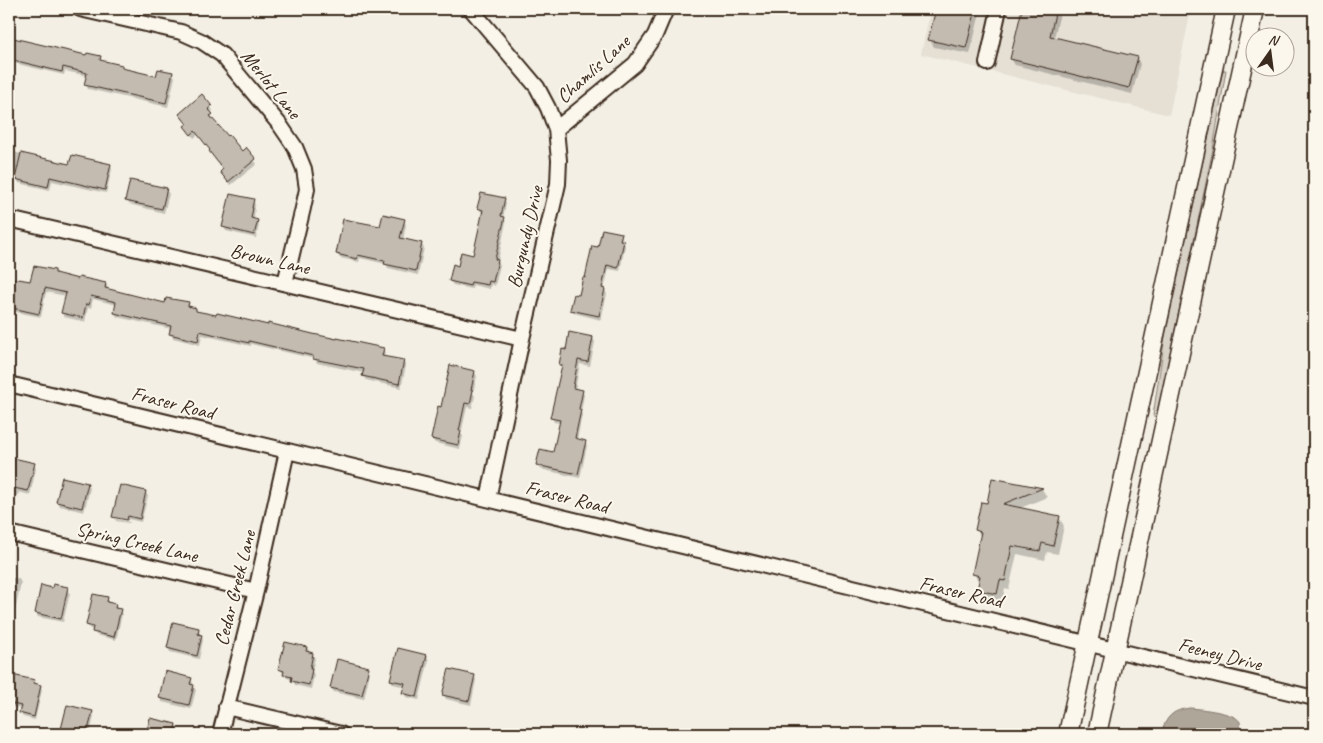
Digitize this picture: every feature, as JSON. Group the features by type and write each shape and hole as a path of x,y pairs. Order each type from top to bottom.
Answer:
{"main road":[{"path":"1068,734 1226,9"},
{"path":"1097,734 1254,9"}],"street":[{"name":"Merlot Lane","path":"80,9 181,32 201,40 222,55 280,125 295,147 304,170 307,189 285,283"},
{"name":"Burgundy Drive","path":"471,9 537,87 556,129 559,160 558,184 522,339 488,499"},
{"name":"Chamlis Lane","path":"556,129 635,64 655,35 666,9"},
{"path":"987,63 999,9"},
{"name":"Brown Lane","path":"9,219 522,339"},
{"name":"Fraser Road","path":"9,384 1115,649"},
{"name":"Cedar Creek Lane","path":"220,734 256,591 287,451"},
{"name":"Spring Creek Lane","path":"9,533 256,591"},
{"name":"Feeney Drive","path":"1115,649 1314,698"},
{"path":"226,708 341,734"}],"shaded area":[{"path":"931,9 1191,9 1169,115 921,54"},
{"path":"1223,70 1226,70 1213,149 1157,416 1153,416 1165,336"},
{"path":"1190,708 1232,716 1240,722 1239,734 1161,734 1165,723 1171,715"}],"building":[{"path":"936,9 976,9 966,48 928,40"},
{"path":"1022,9 1056,9 1050,36 1138,57 1129,88 1010,59"},
{"path":"9,37 86,55 87,53 101,56 100,60 122,65 122,68 156,76 158,69 173,72 166,103 84,85 87,73 63,67 62,72 9,59"},
{"path":"202,94 212,106 208,109 213,114 210,116 242,151 246,147 256,159 228,182 220,172 223,169 210,150 195,131 191,135 184,126 187,124 179,114"},
{"path":"21,153 69,164 72,155 111,164 105,190 50,177 48,187 15,179"},
{"path":"130,180 167,188 162,209 125,201"},
{"path":"481,193 505,198 501,216 505,217 495,259 498,260 493,282 489,281 488,285 471,282 470,286 449,281 453,264 458,266 461,252 473,255 483,210 477,208"},
{"path":"230,194 254,199 251,218 258,220 254,235 222,227"},
{"path":"383,214 405,219 400,238 422,243 416,271 384,264 385,261 358,255 357,259 336,254 343,219 380,226"},
{"path":"602,229 622,233 620,240 624,241 618,268 607,265 602,288 605,289 599,316 570,310 574,294 579,295 583,277 585,278 592,246 598,247"},
{"path":"34,266 55,270 55,273 78,279 79,277 106,283 105,288 165,303 166,298 189,302 188,306 196,308 196,311 216,315 217,313 268,325 268,323 384,348 382,356 404,360 399,384 362,376 364,369 313,359 313,356 249,341 249,343 200,331 198,341 169,334 171,326 114,313 116,302 91,296 89,305 86,304 83,318 61,313 66,293 45,288 39,314 12,308 14,299 9,297 13,278 30,281"},
{"path":"569,332 593,337 588,362 578,360 573,388 583,390 575,438 586,441 578,474 536,465 540,449 553,452 560,420 550,418 562,365 559,365 562,349 566,350"},
{"path":"450,365 475,371 470,404 465,403 458,445 431,439 438,406 441,407"},
{"path":"9,457 35,463 28,491 9,487"},
{"path":"62,477 88,483 82,508 56,502"},
{"path":"992,478 1043,488 1003,504 1060,516 1053,546 1042,543 1040,551 1012,546 1005,581 1000,580 997,594 977,590 980,576 972,574 981,532 975,530 981,502 987,503"},
{"path":"120,485 146,491 140,519 128,516 127,520 112,517"},
{"path":"53,584 68,587 61,619 35,613 41,585 52,588"},
{"path":"93,594 108,597 107,602 116,604 115,608 121,609 114,637 92,632 93,627 86,625"},
{"path":"173,622 199,628 198,634 202,635 197,656 167,648"},
{"path":"285,642 307,647 306,651 313,653 309,685 291,681 292,677 283,675 284,671 278,669"},
{"path":"398,648 427,655 417,697 402,693 405,683 390,680"},
{"path":"337,659 369,667 362,695 330,688"},
{"path":"449,669 475,675 469,701 442,695"},
{"path":"165,671 192,678 190,684 194,685 189,705 159,698"},
{"path":"12,675 35,680 34,683 41,685 34,717 19,713 21,706 9,703"},
{"path":"67,705 93,711 87,734 60,733"},
{"path":"150,718 176,724 174,734 146,734"}]}
